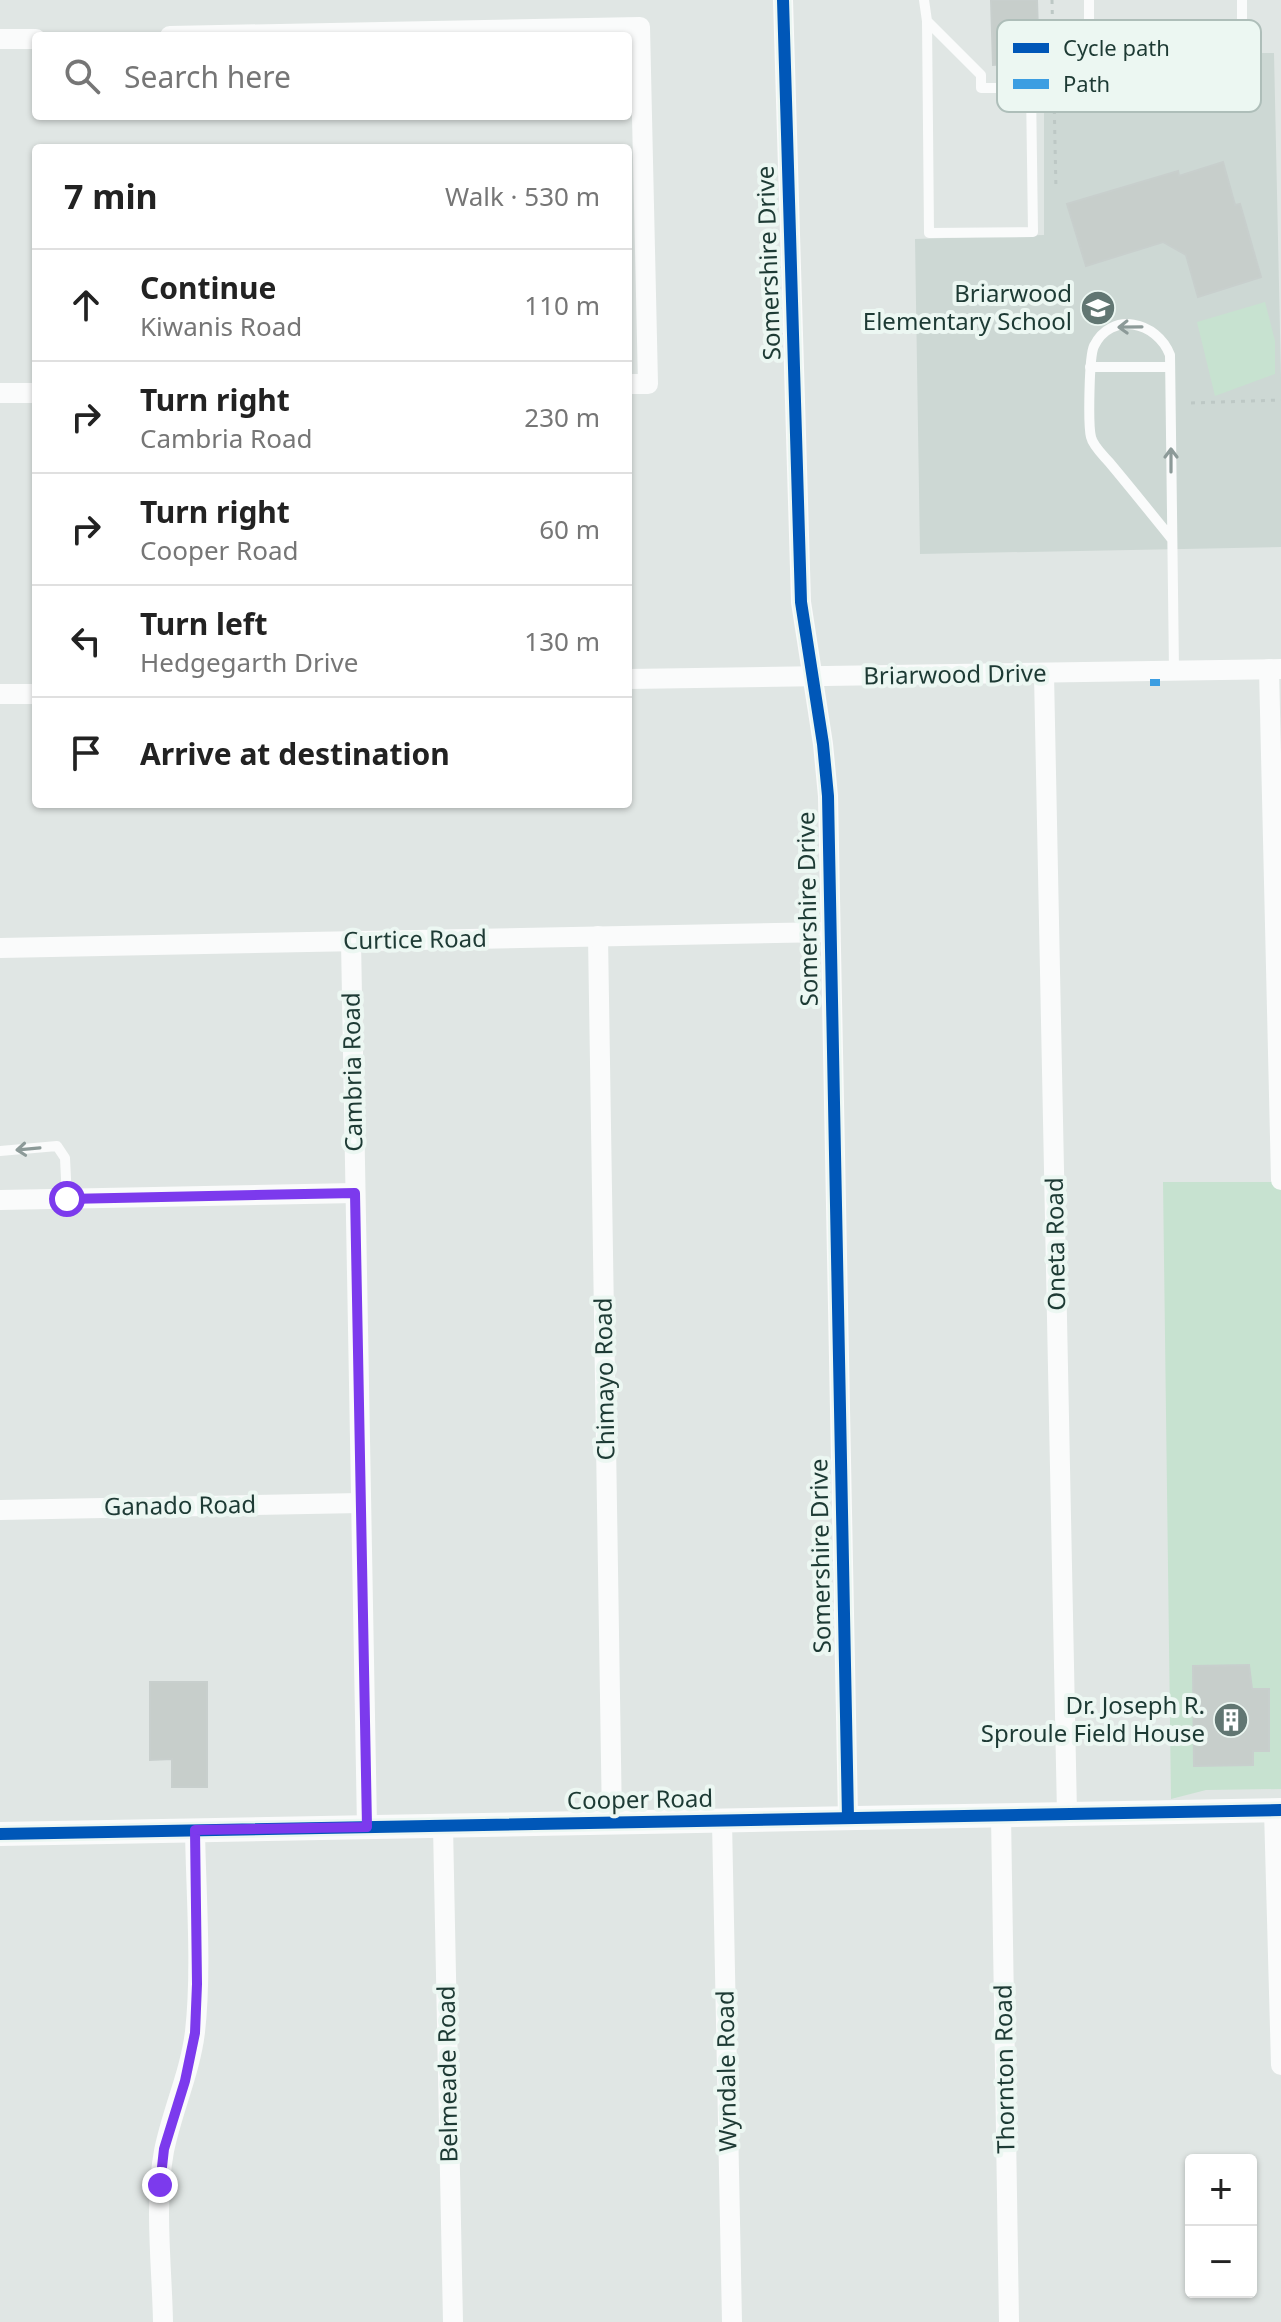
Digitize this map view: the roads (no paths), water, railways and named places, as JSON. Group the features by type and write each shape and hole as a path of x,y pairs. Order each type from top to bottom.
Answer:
{"street":[{"name":"Somershire Drive","path":"783,0 801,602 828,796 848,1818"},
{"path":"379,32 640,27 648,384 632,384"},
{"path":"0,39 32,39"},
{"path":"0,393 32,393"},
{"name":"Briarwood Drive","path":"632,679 1275,669"},
{"path":"1275,669 1281,1180"},
{"name":"Oneta Road","path":"1044,674 1067,1814"},
{"path":"0,694 32,694"},
{"name":"Curtice Road","path":"0,948 830,932"},
{"name":"Chimayo Road","path":"598,936 612,1823"},
{"name":"Cambria Road","path":"351,941 367,1827"},
{"path":"0,1200 355,1193"},
{"name":"Ganado Road","path":"0,1510 361,1503"},
{"path":"1278,1810 1281,2065"},
{"name":"Cooper Road","path":"0,1834 1278,1810"},
{"name":"Thornton Road","path":"1001,1815 1009,2322"},
{"name":"Wyndale Road","path":"722,1821 732,2322"},
{"name":"Belmeade Road","path":"443,1826 453,2322"},
{"path":"163,2322 160,2185 164,2149 185,2081 195,2021 195,1830"}],"lane":[{"path":"924,0 927,21 929,233 1033,232 1031,112"},
{"path":"927,21 981,75 981,88 997,88"},
{"path":"1171,538 1091,439 1090,356 1098,339 1108,330 1121,325 1143,326 1161,338 1170,355 1174,670"},
{"path":"1090,367 1170,367"},
{"path":"0,1151 57,1146 65,1158 67,1199"}],"place":[{"name":"Briarwood Elementary School","path":"1098,308"},
{"name":"Dr. Joseph R. Sproule Field House","path":"1231,1720"}]}
